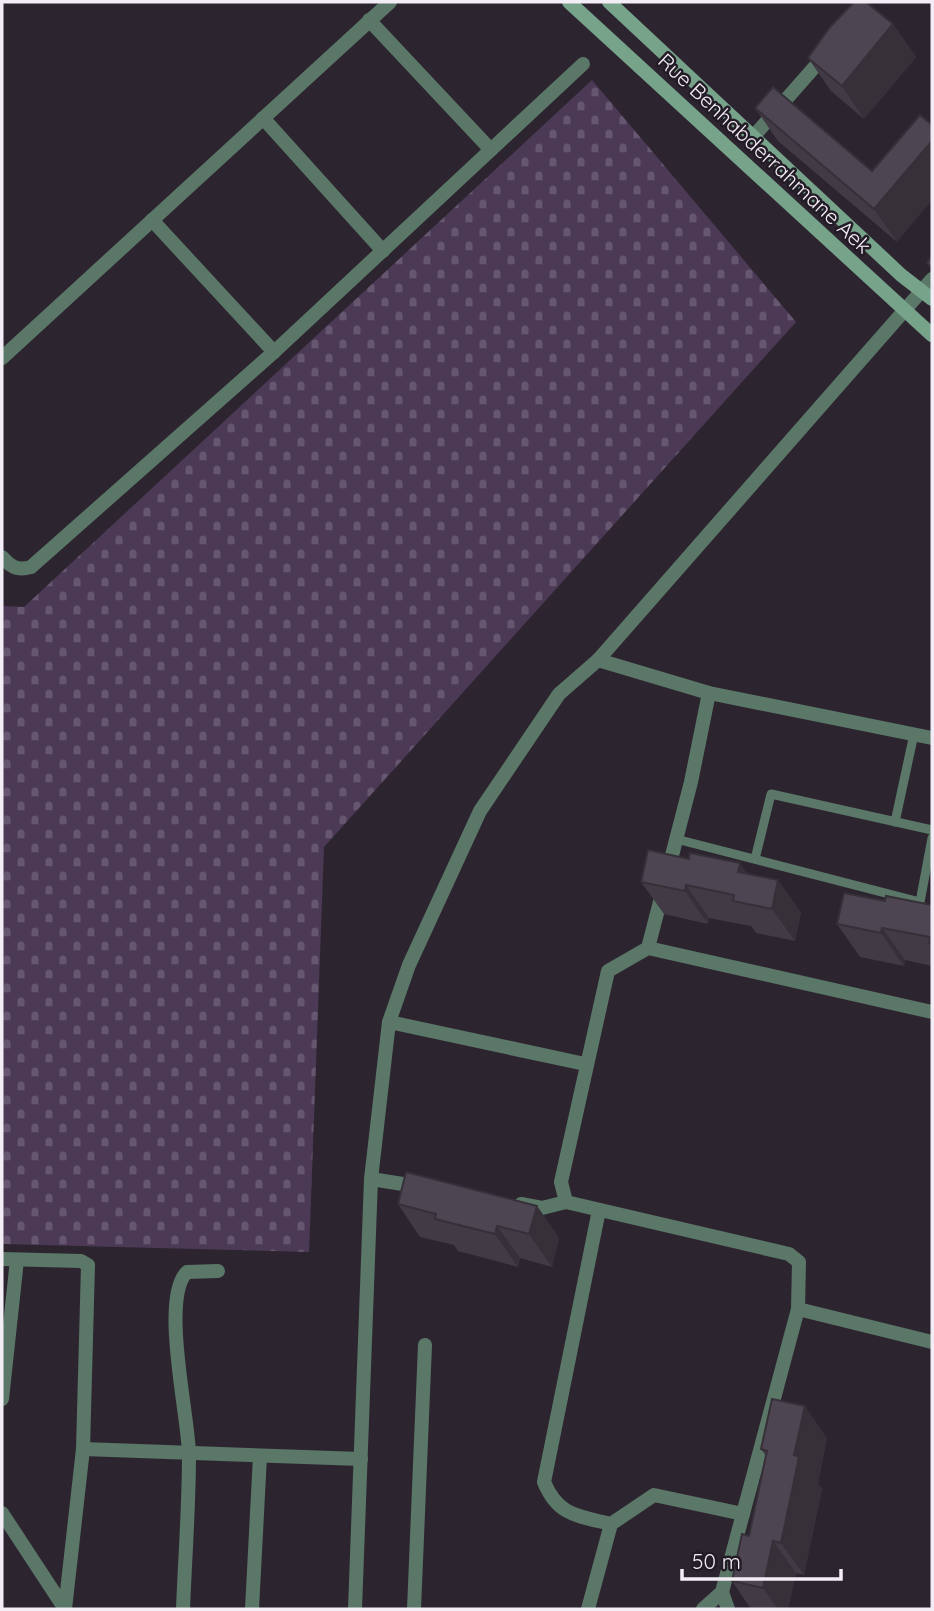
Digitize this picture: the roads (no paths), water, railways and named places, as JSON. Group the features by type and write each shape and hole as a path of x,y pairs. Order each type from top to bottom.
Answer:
{"main road":[{"name":"Rue Benhabderrahmane Aek","path":"569,2 932,335"},
{"name":"Rue Benhabderrahmane Aek","path":"609,2 901,275 929,290"}],"street":[{"path":"2,358 390,2"},
{"path":"369,20 491,150"},
{"path":"753,137 836,43"},
{"path":"2,557 11,567 21,570 32,567 274,352 583,64"},
{"path":"262,118 383,251"},
{"path":"152,220 274,352"},
{"path":"357,1609 371,1179 389,1022 409,965 480,811 559,694 598,660 905,312 929,290"},
{"path":"598,660 709,693 932,738"},
{"path":"648,947 709,693"},
{"path":"566,1202 561,1182 608,971 648,947 932,1012"},
{"path":"389,1022 586,1064"},
{"path":"371,1179 437,1190"},
{"path":"502,1201 542,1208 566,1202 789,1254 799,1262 798,1309 722,1592 703,1609"},
{"path":"599,1210 544,1482 551,1498 567,1513 611,1524"},
{"path":"2,1399 9,1260 80,1261 88,1265 83,1449 65,1609"},
{"path":"183,1609 189,1452 177,1370 178,1286 187,1272 218,1271"},
{"path":"798,1309 932,1342"},
{"path":"414,1609 425,1345"},
{"path":"83,1449 361,1459"},
{"path":"252,1609 260,1456"},
{"path":"588,1609 611,1524 654,1495 743,1514"},
{"path":"2,1513 65,1609"},
{"path":"722,1592 728,1609"}],"lane":[{"path":"895,822 914,734"},
{"path":"755,859 771,794 932,830"},
{"path":"676,839 920,902 932,838"}]}
